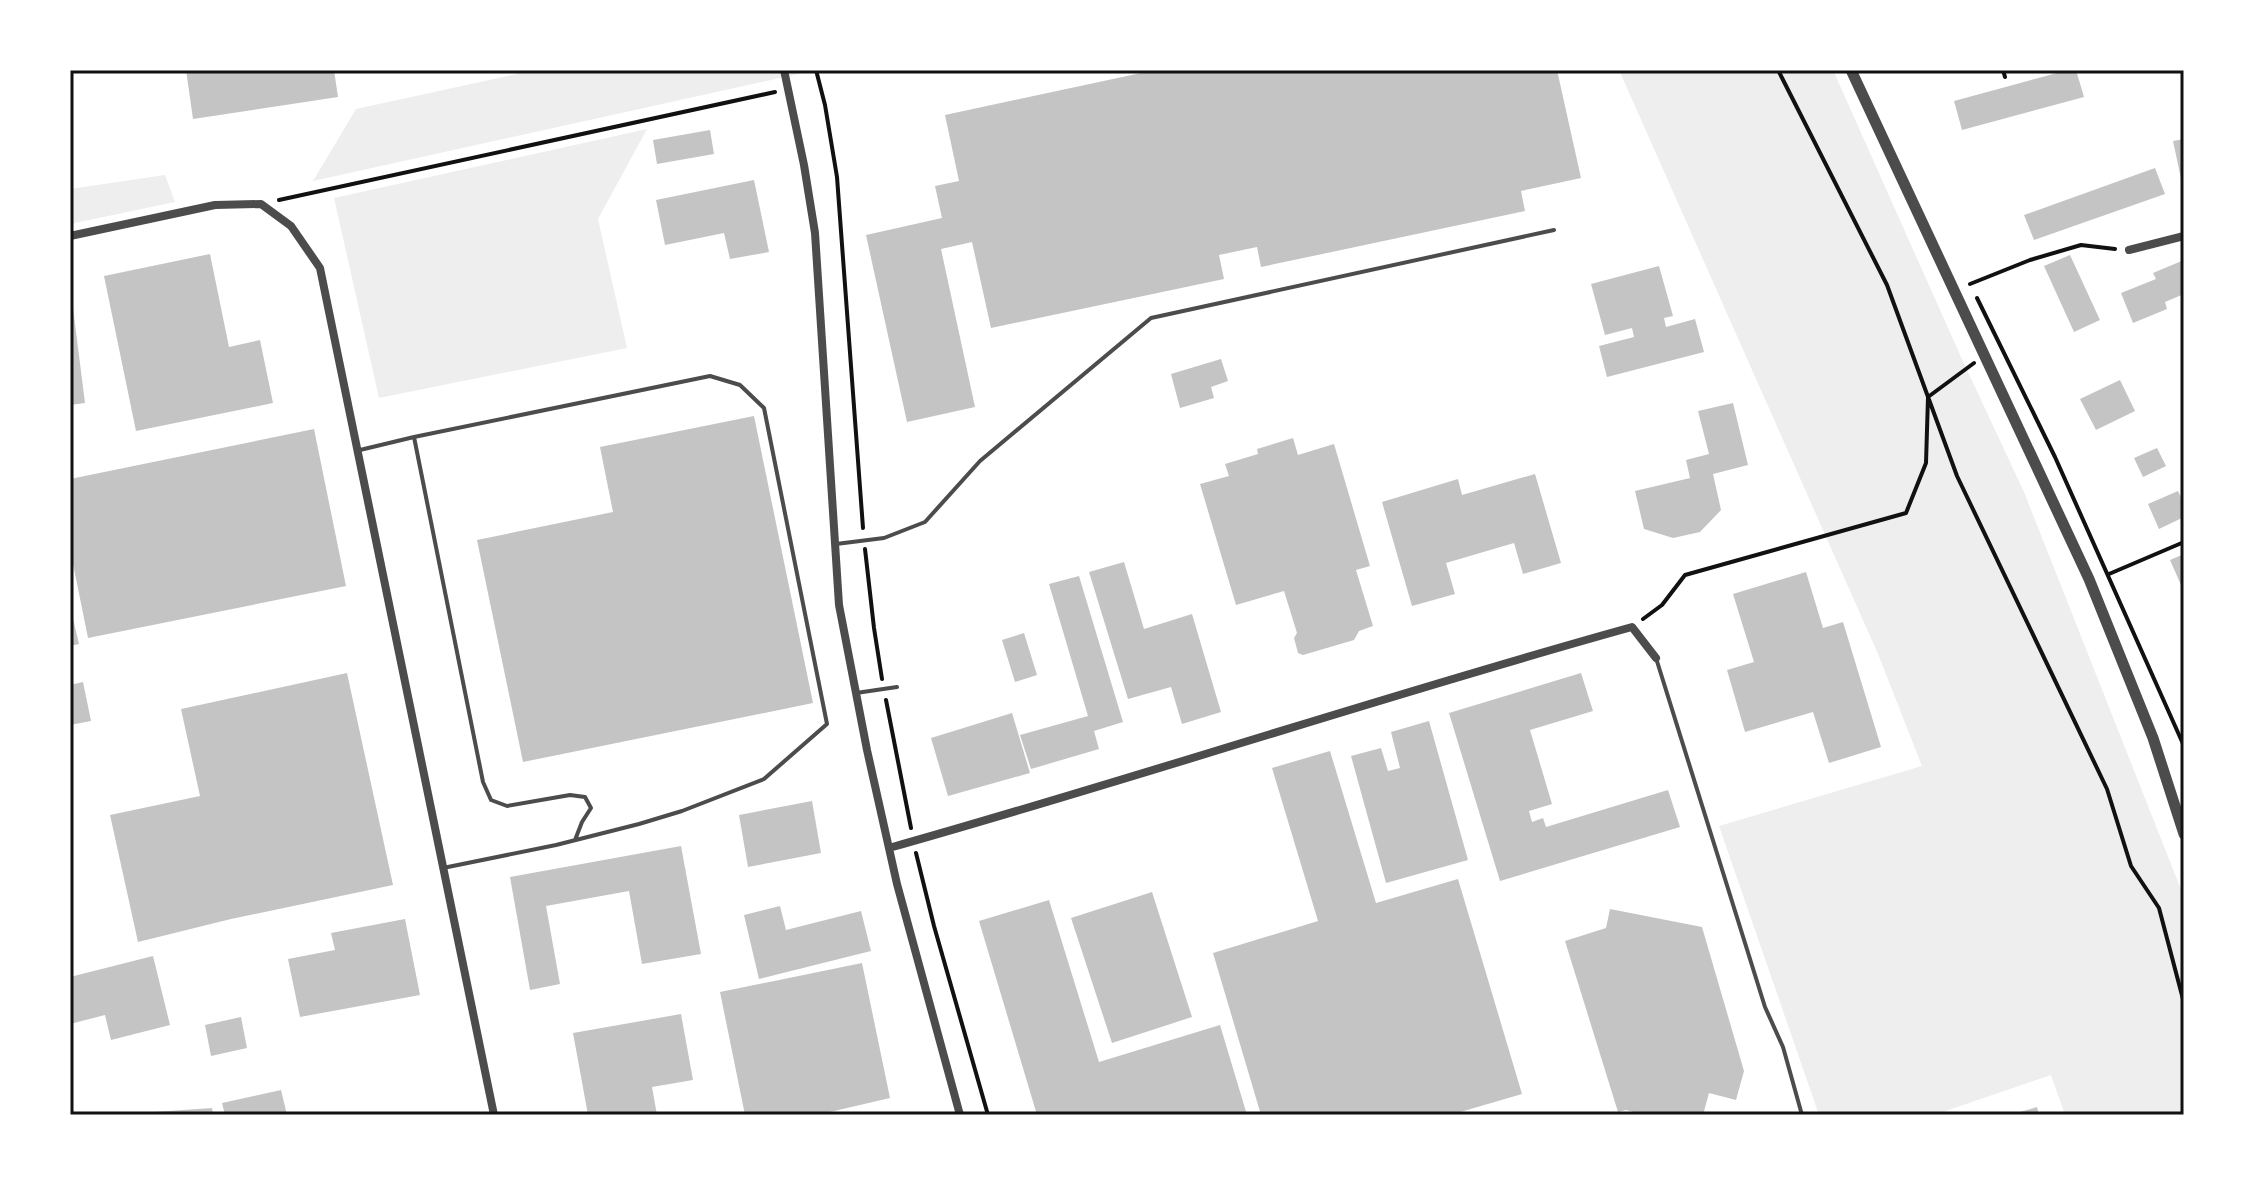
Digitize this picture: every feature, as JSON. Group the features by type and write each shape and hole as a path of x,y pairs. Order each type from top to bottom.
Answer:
{"street":[{"path":"784,70 815,233 839,605 897,884 960,1115"},
{"path":"1851,70 2089,579 2153,738 2184,834"},
{"path":"70,236 215,205 261,204 291,226 320,268 494,1115"},
{"path":"2129,250 2184,236"},
{"path":"889,848 1491,666 1632,627 1656,658"}],"lane":[{"path":"835,544 884,538 925,522 980,461 1151,318 1554,230"},
{"path":"357,450 710,376 740,385 764,408 827,724 764,779 682,811 575,840 443,868"},
{"path":"414,437 483,782 491,800 507,806 570,795 585,797 591,808 575,840"},
{"path":"1656,658 1765,1007 1783,1047 1802,1115"},
{"path":"855,693 897,687"}],"path":[{"path":"816,70 837,177 864,541 884,689 934,926 988,1115"},
{"path":"1778,70 1887,285 1957,476 2107,789 2131,866 2159,908 2184,1003"},
{"path":"2003,70 2005,77"},
{"path":"261,204 789,89"},
{"path":"2129,250 2081,245 2030,260 1970,284 2048,443 2184,746"},
{"path":"1928,397 1985,354"},
{"path":"1632,627 1662,605 1685,575 1906,513 1926,463 1928,397"},
{"path":"2108,575 2184,542"}],"shaded area":[{"path":"517,70 816,70 313,181 356,109 517,74"},
{"path":"1619,70 1833,70 2024,492 2184,897 2184,1115 2065,1115 2051,1075 1934,1115 1819,1115 1719,826 1922,766 1878,654"},
{"path":"647,129 598,219 627,348 379,398 334,198"},
{"path":"165,175 175,202 70,224 70,189"}],"building":[{"path":"186,70 334,70 338,97 193,119"},
{"path":"1155,70 1557,70 1581,178 1521,191 1525,211 1261,267 1257,247 1219,255 1224,279 991,328 972,242 941,249 975,407 907,422 866,235 942,218 935,186 959,181 945,115"},
{"path":"2076,70 2084,97 1962,130 1954,101"},
{"path":"710,130 714,154 657,164 653,140"},
{"path":"2184,139 2184,188 2183,188 2173,141"},
{"path":"2155,168 2165,194 2034,240 2024,215"},
{"path":"754,180 769,252 730,259 724,233 665,245 656,200"},
{"path":"210,254 229,347 260,340 273,403 136,431 104,276"},
{"path":"2070,255 2100,320 2074,332 2044,266"},
{"path":"2184,260 2184,294 2165,302 2167,309 2133,323 2121,293 2156,279 2153,273"},
{"path":"1659,266 1673,316 1664,318 1666,327 1695,319 1704,352 1607,377 1599,346 1634,337 1632,328 1605,335 1591,284"},
{"path":"70,300 85,403 70,405"},
{"path":"1221,359 1228,381 1211,387 1214,398 1180,408 1171,374"},
{"path":"2120,380 2135,411 2096,430 2080,399"},
{"path":"1733,403 1748,465 1713,474 1721,510 1700,532 1673,538 1644,529 1635,491 1690,478 1686,460 1709,454 1698,411"},
{"path":"754,416 813,703 523,762 477,540 613,512 600,447"},
{"path":"314,429 346,586 88,638 70,549 70,479"},
{"path":"1293,438 1298,455 1334,444 1370,566 1356,570 1373,626 1359,631 1354,640 1303,655 1298,653 1294,638 1297,633 1284,591 1236,605 1200,484 1229,476 1225,464 1258,454 1257,449"},
{"path":"2157,448 2166,466 2143,477 2134,458"},
{"path":"1535,474 1561,563 1523,574 1514,543 1446,563 1455,594 1412,606 1382,502 1458,479 1462,495"},
{"path":"2178,491 2184,504 2184,517 2159,529 2148,504"},
{"path":"2184,554 2184,583 2181,585 2170,560"},
{"path":"1124,562 1144,629 1192,614 1221,712 1182,724 1171,687 1128,699 1089,572"},
{"path":"1806,572 1823,628 1843,622 1881,747 1829,763 1813,712 1745,732 1727,670 1754,662 1733,594"},
{"path":"1079,576 1123,722 1094,731 1099,749 1031,769 1020,735 1088,716 1049,584"},
{"path":"70,611 79,644 70,646"},
{"path":"1024,633 1037,675 1015,682 1002,640"},
{"path":"347,673 393,885 138,942 110,815 200,796 181,709"},
{"path":"1581,673 1593,711 1530,730 1552,804 1529,811 1532,822 1543,818 1546,827 1668,790 1680,827 1500,881 1449,713"},
{"path":"83,682 91,721 70,725 70,685"},
{"path":"1012,713 1030,773 948,796 931,738"},
{"path":"1429,721 1468,860 1386,883 1351,756 1381,748 1388,771 1400,768 1391,732"},
{"path":"1330,751 1376,903 1458,879 1522,1094 1450,1115 1261,1115 1213,953 1318,921 1272,768"},
{"path":"812,801 821,853 748,867 739,815"},
{"path":"681,846 701,954 642,964 629,891 546,906 560,984 530,990 510,877"},
{"path":"1152,892 1192,1017 1112,1043 1071,918"},
{"path":"1049,900 1099,1062 1220,1025 1247,1115 1037,1115 979,921"},
{"path":"780,906 786,930 861,911 871,951 759,979 744,915"},
{"path":"1610,909 1702,927 1744,1071 1736,1100 1709,1093 1703,1115 1618,1112 1565,941 1606,928"},
{"path":"405,919 420,995 300,1017 288,959 335,950 331,933"},
{"path":"153,956 170,1025 111,1040 105,1015 70,1024 70,977"},
{"path":"862,963 890,1098 817,1115 745,1115 720,992"},
{"path":"681,1014 693,1080 652,1087 657,1115 588,1115 573,1033"},
{"path":"241,1017 247,1048 211,1056 205,1025"},
{"path":"281,1090 287,1115 225,1115 222,1103"},
{"path":"2037,1107 2039,1115 2013,1115 2013,1114"},
{"path":"212,1108 213,1115 139,1115 139,1113"}]}
